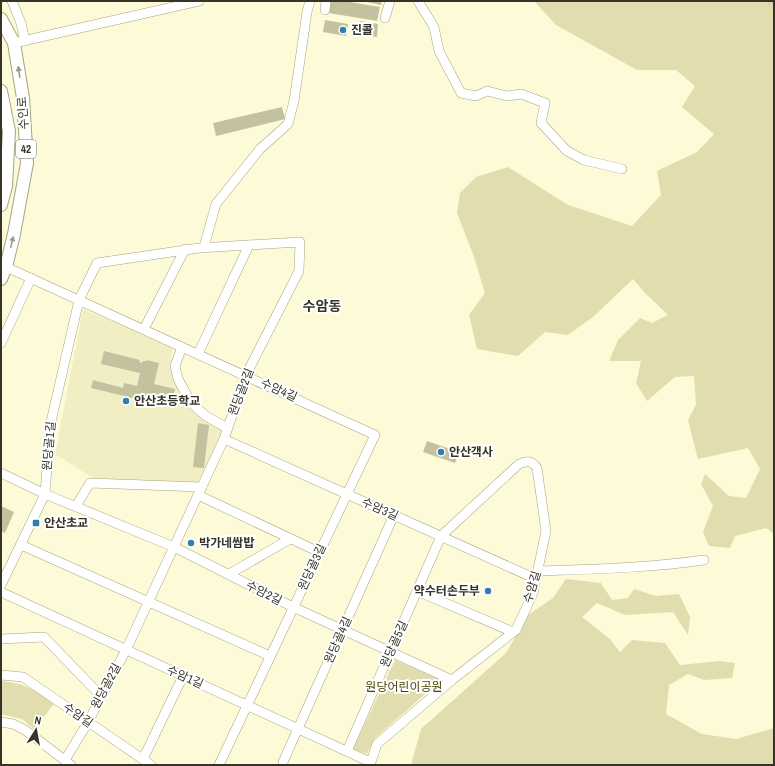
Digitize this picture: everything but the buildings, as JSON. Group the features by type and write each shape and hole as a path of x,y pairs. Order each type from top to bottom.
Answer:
{"main road":[{"name":"수인로","path":"1,19 19,42 27,163 14,234 6,267 1,279"},
{"name":"수인로","path":"1,91 9,131 6,186 1,205"}],"street":[{"path":"12,1 21,23 19,42 199,1"},
{"path":"204,248 216,204 260,149 288,124 294,101 307,12 310,1"},
{"path":"385,18 390,1"},
{"path":"418,1 434,27 439,51 460,93 476,96 487,91 507,96 521,94 545,103 541,123 567,151 584,160 622,169"},
{"name":"원당골2길","path":"68,762 126,650 224,439 246,375 299,272 300,242 185,249 97,263 79,300"},
{"path":"198,354 249,245"},
{"path":"144,329 185,249"},
{"name":"수암4길","path":"6,267 375,435"},
{"path":"1,342 31,278"},
{"name":"원당골1길","path":"1,585 45,494 50,426 79,300"},
{"path":"182,347 175,366 178,379 192,403 206,416 227,428"},
{"name":"원당골3길","path":"219,765 246,705 375,435"},
{"name":"수암3길","path":"224,439 441,536 537,575"},
{"name":"수암길","path":"370,764 377,744 452,680 516,630 533,593 546,531 537,468 533,462 526,461 519,464 441,536"},
{"name":"수암2길","path":"1,474 45,494 174,547 293,607 452,680"},
{"path":"76,506 90,483 200,491 290,539 319,552"},
{"name":"원당골4길","path":"283,765 283,762 394,515"},
{"name":"원당골5길","path":"347,752 441,536"},
{"path":"229,574 290,539"},
{"path":"21,545 270,656"},
{"path":"537,575 671,565 704,560"},
{"path":"417,591 513,632"},
{"name":"수암1길","path":"1,592 298,729 370,764"},
{"path":"1,639 44,637 101,696"},
{"name":"수암길","path":"1,675 23,676 151,765"},
{"path":"143,759 183,676"},
{"path":"1,722 13,724 25,730 68,762"}],"shaded area":[{"name":"안산초등학교","path":"83,309 172,346 171,367 183,395 224,430 201,483 93,478 55,454"}],"green space":[{"path":"534,1 774,1 774,534 766,528 735,536 730,548 709,546 703,532 713,506 701,484 705,474 729,496 746,498 760,469 748,448 698,459 688,420 696,405 694,376 675,377 647,401 636,383 641,361 609,361 618,340 640,318 652,323 668,315 633,279 593,317 568,335 545,332 518,356 477,349 469,315 485,293 474,257 457,213 460,193 476,177 508,167 568,205 632,226 661,195 657,171 697,152 714,134 682,107 695,86 676,70 637,70 556,25"},
{"path":"566,579 601,583 612,600 628,598 634,589 656,596 679,594 690,617 688,635 673,612 625,615 597,603 582,617 610,639 620,652 632,640 665,643 680,665 720,661 735,663 732,678 704,680 688,674 669,685 666,714 702,734 736,739 774,728 774,765 411,765 421,729 506,653 528,615 553,598"},
{"name":"원당어린이공원","path":"395,660 441,680 374,739 367,754 353,749"},
{"path":"1,681 23,685 54,704 34,729 22,719 1,714"}],"place":[{"name":"진콜","path":"343,30"},
{"name":"안산초등학교","path":"126,401"},
{"name":"안산객사","path":"441,452"},
{"name":"안산초교","path":"36,523"},
{"name":"박가네쌈밥","path":"191,543"},
{"name":"약수터손두부","path":"488,591"}],"district":[{"name":"수암동","path":"322,306"}]}
